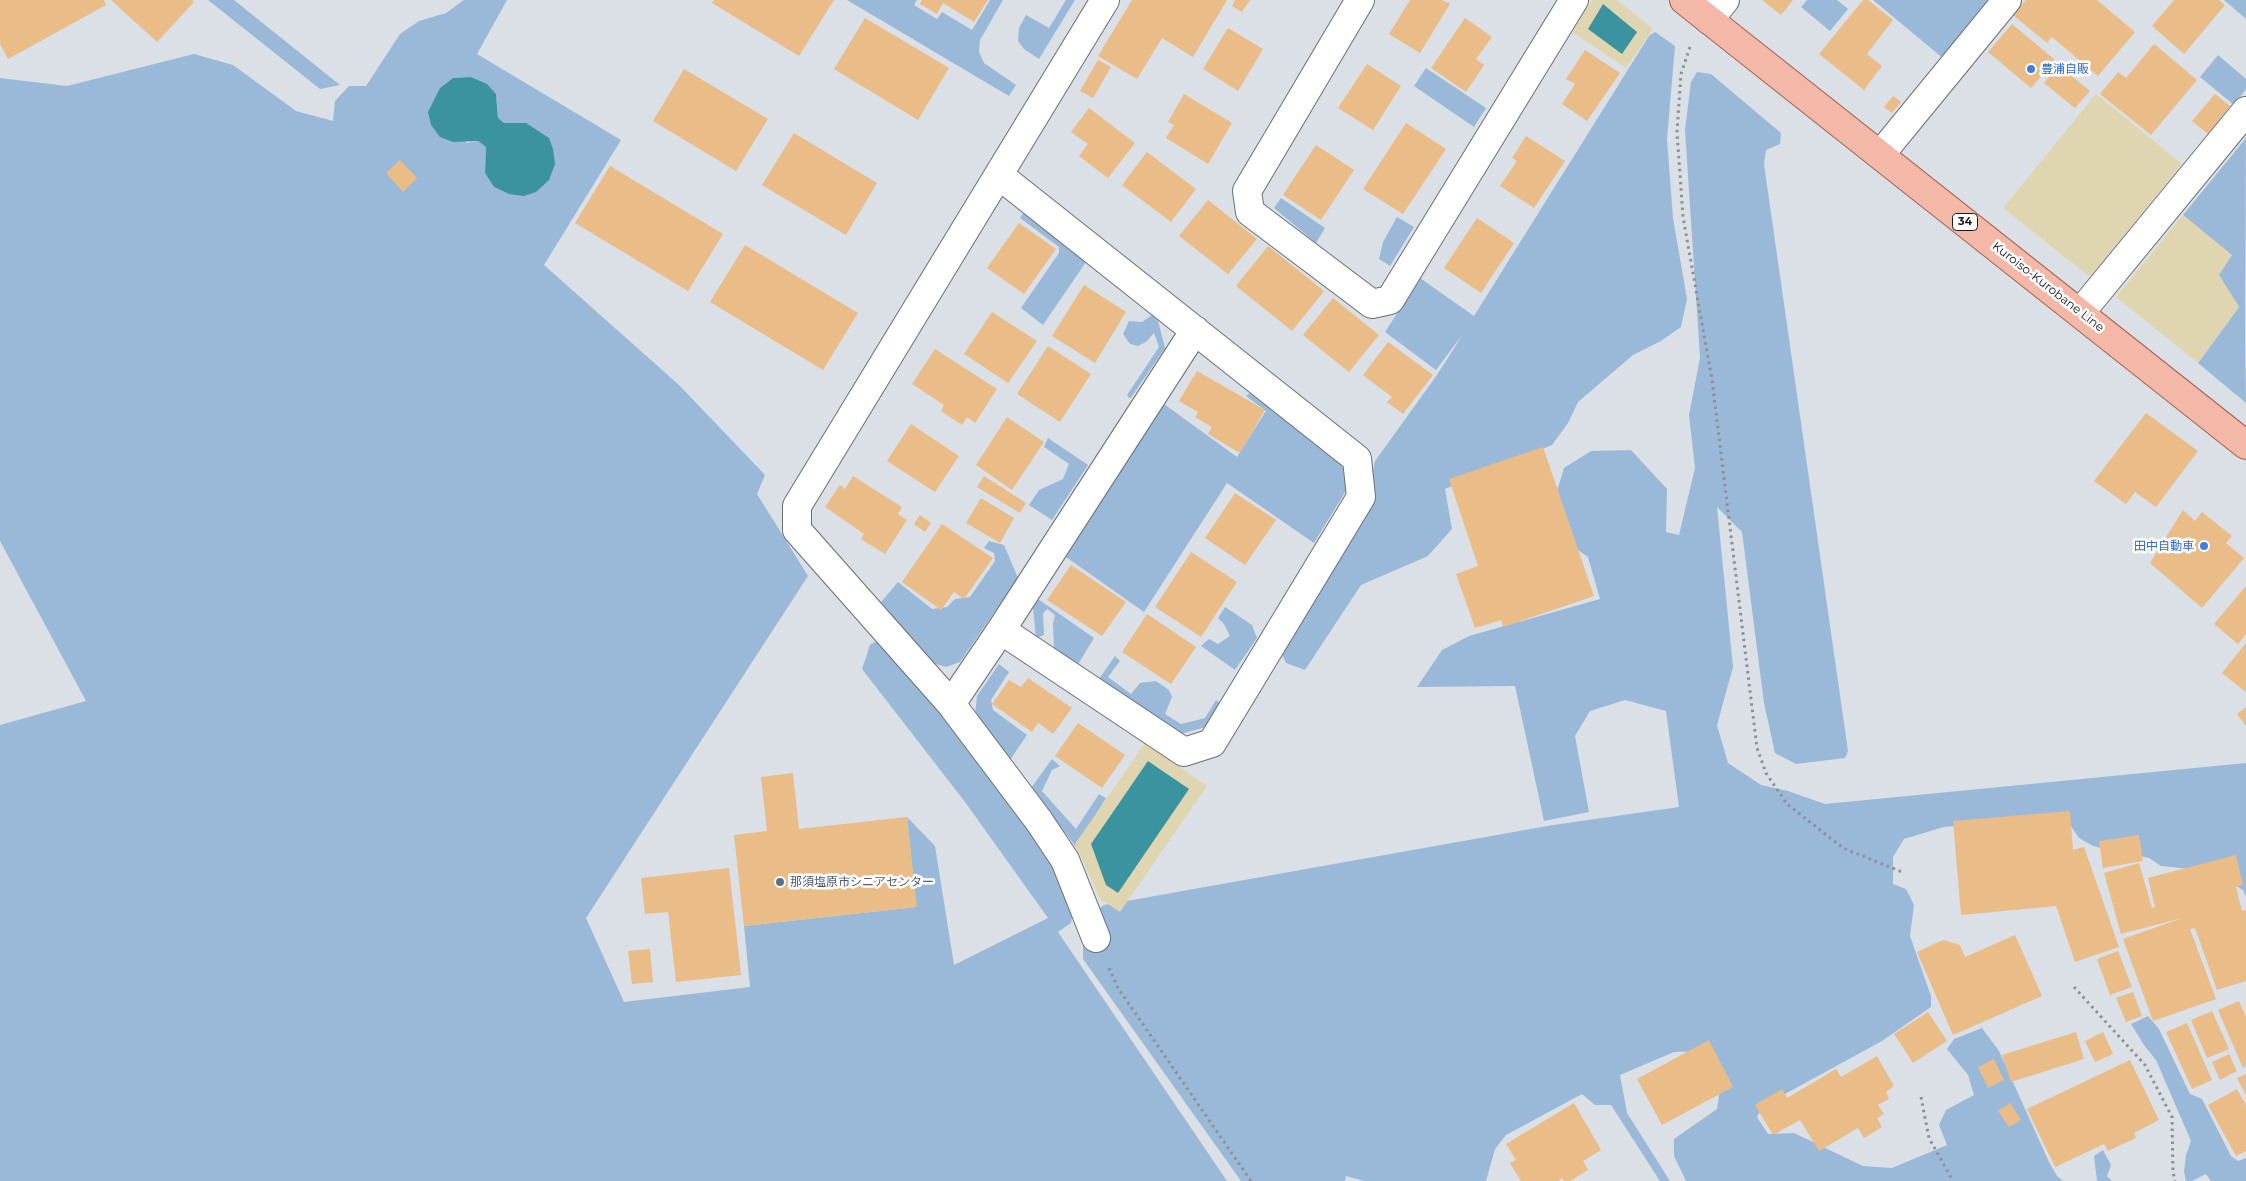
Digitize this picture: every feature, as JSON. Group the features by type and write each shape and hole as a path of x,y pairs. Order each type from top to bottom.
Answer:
{"main road":[{"name":"Kuroiso-Kurobane Line","path":"1684,0 1717,10 1880,155 2246,445"}],"street":[{"path":"1096,938 1064,860 1039,821 951,704 797,530 798,506 1000,176 1105,0"},
{"path":"1360,0 1247,191 1250,212 1372,304 1390,300 1574,0"},
{"path":"1880,155 2007,0"},
{"path":"2080,313 2246,111"},
{"path":"1000,176 1357,459 1361,497 1212,743 1184,752 1001,630"},
{"path":"951,704 1195,330"}],"path":[{"path":"1717,10 1688,49 1681,74 1677,132 1684,217 1712,380 1757,748 1766,773 1787,804 1843,848 1902,872"},
{"path":"1096,938 1118,988 1251,1181"},
{"path":"2074,987 2145,1064 2172,1118 2173,1172 2176,1181"},
{"path":"1921,1097 1929,1138 1954,1181"}],"shaded area":[{"path":"208,0 234,0 340,85 320,89"},
{"path":"464,0 507,0 477,54 621,140 544,265 679,385 765,475 757,494 808,576 586,918 624,1002 750,987 744,926 916,907 907,817 935,846 954,965 1048,918 965,802 862,669 870,645 880,639 937,704 1051,859 1073,912 1071,923 1058,932 1227,1181 0,1181 0,725 86,701 0,541 0,78 67,86 194,54 233,65 296,111 333,121 335,101 349,86 366,86 400,34 419,21 446,13","holes":["471,77 486,84 496,94 498,118 504,123 526,123 509,194 494,187 485,173 486,147 478,141 466,143 440,88 453,78"]},
{"path":"847,0 917,0 914,5 937,19 942,12 972,30 990,0 1003,0 980,40 979,52 984,63 1016,85 1009,96"},
{"path":"1066,0 1075,0 1039,59 1024,49 1018,41 1019,28 1026,15 1049,28"},
{"path":"1807,0 1837,0 1848,9 1830,31 1801,7"},
{"path":"1873,0 1991,0 1944,59"},
{"path":"2224,0 2246,0 2246,19"},
{"path":"1603,4 1637,32 1622,54 1588,29"},
{"path":"1655,32 1675,46 1667,139 1673,218 1687,299 1681,327 1661,341 1633,355 1578,402 1568,423 1552,445 1445,489 1452,529 1428,556 1361,585 1305,670 1286,663 1279,648 1367,501 1375,461 1437,375 1463,334 1436,370 1385,332 1420,278 1474,316 1649,36"},
{"path":"2218,55 2246,79 2246,89 2234,105 2200,77"},
{"path":"1426,68 1486,108 1474,127 1414,86"},
{"path":"1697,72 1711,74 1781,133 1780,144 1766,150 1764,164 1848,751 1845,758 1796,764 1775,753 1764,703 1742,532 1717,507 1733,667 1717,725 1728,763 1761,785 1788,791 1825,804 2246,763 2246,897 2243,890 2211,871 2161,866 2149,858 2093,846 2079,838 2064,816 1944,827 1904,839 1893,857 1893,884 1906,889 1914,905 1910,936 1931,996 1931,1007 1882,1041 1763,1106 1757,1117 1768,1134 1794,1133 1863,1166 1892,1168 1947,1145 1939,1125 1946,1110 1974,1095 1968,1075 1947,1049 1954,1039 1982,1028 1999,1051 2049,1162 2057,1176 2063,1181 1686,1181 1674,1156 1674,1139 1717,1109 1721,1082 1705,1051 1674,1052 1620,1075 1627,1113 1670,1181 1660,1181 1611,1105 1595,1105 1582,1094 1506,1135 1495,1149 1486,1181 1364,1181 1346,1176 1345,1181 1241,1181 1083,959 1083,939 1088,916 1104,905 1553,825 1679,807 1666,711 1625,700 1590,711 1575,736 1589,812 1544,821 1515,686 1417,687 1442,650 1469,636 1600,599 1588,557 1568,543 1553,504 1564,468 1591,451 1631,450 1667,489 1666,532 1679,535 1695,468 1689,415 1700,358 1685,130 1691,82"},
{"path":"471,77 487,84 496,94 498,118 504,123 526,123 549,138 555,164 549,180 536,192 524,196 509,194 494,187 485,173 486,147 478,141 453,142 440,137 431,125 428,112 440,88 453,78"},
{"path":"2246,138 2246,403 2198,363 2239,307 2218,275 2231,255 2183,215"},
{"path":"1281,198 1325,228 1316,243 1274,208"},
{"path":"1025,211 1086,262 1043,325 1021,308 1059,253 1059,247 1020,218"},
{"path":"1397,217 1414,227 1390,266 1379,259 1383,242"},
{"path":"1152,315 1158,321 1165,348 1130,399 1127,395 1159,347 1154,333 1146,342 1138,346 1130,344 1123,334 1129,321 1142,322"},
{"path":"1250,393 1342,465 1347,489 1314,543 1227,483 1144,612 1066,557 1164,404 1237,457 1266,411 1246,396"},
{"path":"1048,438 1088,465 1052,520 1029,505 1039,490 1063,479 1069,464 1044,447"},
{"path":"989,541 1004,545 1018,578 960,662 946,667 932,663 881,602 898,582 932,609 947,607 955,599 970,597 995,561 994,553 984,548"},
{"path":"1038,599 1094,638 1077,666 1054,650 1053,624 1055,615 1047,609 1043,614 1044,635 1036,638 1033,608"},
{"path":"1225,607 1252,625 1257,638 1235,670 1201,646 1209,639 1218,644 1230,636 1224,624 1218,618"},
{"path":"1115,656 1120,661 1108,677 1131,694 1140,683 1156,681 1169,690 1172,697 1165,714 1181,724 1205,718 1216,700 1223,705 1209,726 1181,734 1099,679"},
{"path":"999,664 1009,672 991,700 993,710 1027,735 1008,763 975,715 977,696"},
{"path":"1052,759 1060,766 1052,770 1042,791 1076,829 1099,794 1106,798 1076,847 1031,788"},
{"path":"1148,761 1189,789 1118,893 1106,885 1091,844"},
{"path":"2148,1016 2159,1029 2190,1094 2202,1099 2231,1156 2238,1161 2246,1158 2246,1181 2211,1181 2206,1174 2192,1181 2186,1181 2184,1172 2186,1155 2191,1141 2156,1060 2131,1024"},
{"path":"2103,1150 2111,1165 2107,1176 2112,1181 2097,1181 2094,1156"}],"sand":[{"path":"1592,0 1617,0 1653,29 1626,68 1572,32"},
{"path":"2096,94 2182,164 2090,277 2003,208"},
{"path":"2183,215 2232,255 2219,275 2239,307 2198,363 2116,297"},
{"path":"1145,743 1207,786 1120,912 1100,899 1075,844"}],"building":[{"path":"0,0 104,0 106,5 8,59 0,44"},
{"path":"111,0 192,0 194,2 157,42"},
{"path":"714,0 834,0 799,56 712,3"},
{"path":"922,0 988,0 974,22 943,3 937,14 920,4"},
{"path":"1132,0 1227,0 1193,57 1162,38 1137,79 1098,56"},
{"path":"1235,0 1250,0 1242,12 1232,6"},
{"path":"1410,0 1442,0 1450,4 1420,53 1389,34"},
{"path":"1762,0 1793,0 1781,15"},
{"path":"1863,0 1868,0 1893,20 1867,54 1882,66 1864,90 1819,54"},
{"path":"2026,0 2097,0 2135,32 2098,76 2052,37 2047,43 2013,15"},
{"path":"2174,0 2219,0 2225,5 2184,54 2152,26"},
{"path":"865,18 949,68 918,120 834,69"},
{"path":"1465,18 1492,37 1476,59 1484,65 1466,92 1431,68"},
{"path":"2012,24 2055,60 2031,88 1988,52"},
{"path":"1228,28 1263,49 1238,91 1203,69"},
{"path":"2154,44 2197,80 2151,135 2100,94 2118,72 2126,78"},
{"path":"1585,50 1620,73 1587,121 1562,104 1575,84 1566,79"},
{"path":"1098,60 1111,67 1093,98 1080,91"},
{"path":"1367,64 1401,86 1373,130 1338,108"},
{"path":"2058,65 2090,91 2075,108 2044,83"},
{"path":"684,69 768,119 736,171 653,121"},
{"path":"1184,94 1232,123 1208,164 1166,138 1174,125 1168,122"},
{"path":"2215,94 2230,106 2208,134 2192,121"},
{"path":"1893,96 1901,102 1892,113 1884,107"},
{"path":"1089,108 1135,143 1108,178 1079,156 1088,144 1071,132"},
{"path":"1406,123 1446,149 1403,214 1363,189"},
{"path":"794,133 877,183 846,235 762,185"},
{"path":"1526,136 1565,161 1534,208 1500,186 1517,161 1512,158"},
{"path":"1316,145 1354,170 1321,220 1283,195"},
{"path":"1147,152 1196,189 1171,222 1122,185"},
{"path":"400,160 417,178 403,192 386,173"},
{"path":"610,166 723,234 688,291 575,223"},
{"path":"1208,200 1257,239 1228,274 1179,236"},
{"path":"1477,218 1514,243 1481,293 1444,268"},
{"path":"1019,223 1056,249 1024,294 987,268"},
{"path":"745,245 858,313 823,370 710,302"},
{"path":"1268,246 1324,291 1292,331 1236,286"},
{"path":"1084,285 1126,312 1095,363 1052,336"},
{"path":"1333,298 1379,335 1349,372 1303,335"},
{"path":"992,312 1037,341 1008,383 964,354"},
{"path":"1388,342 1433,375 1403,414 1387,402 1392,397 1363,375"},
{"path":"1048,346 1091,374 1060,422 1017,394"},
{"path":"935,349 997,389 975,423 967,417 962,425 941,411 944,405 912,384"},
{"path":"1197,371 1265,410 1240,453 1208,434 1212,427 1195,417 1198,412 1179,401"},
{"path":"2146,413 2198,451 2156,507 2135,492 2126,504 2094,481"},
{"path":"1007,417 1044,442 1012,490 976,465"},
{"path":"911,424 959,456 935,492 887,461"},
{"path":"1543,447 1594,596 1503,627 1501,620 1475,628 1456,574 1478,566 1449,479"},
{"path":"853,476 902,507 898,514 907,520 885,554 861,539 864,534 825,507 840,485 845,489"},
{"path":"984,476 1026,503 1020,513 977,487"},
{"path":"1235,493 1276,520 1245,565 1205,538"},
{"path":"981,498 1014,518 1000,543 966,523"},
{"path":"2183,510 2195,521 2202,512 2232,536 2226,543 2244,558 2202,608 2150,563"},
{"path":"920,515 931,523 925,532 914,524"},
{"path":"942,524 993,558 964,599 954,592 941,610 902,582"},
{"path":"1191,552 1237,582 1201,637 1155,607"},
{"path":"1071,565 1126,602 1102,636 1047,600"},
{"path":"2246,586 2246,634 2238,644 2214,624"},
{"path":"1147,614 1196,647 1171,684 1122,652"},
{"path":"2246,643 2246,692 2222,673"},
{"path":"1028,678 1072,708 1053,734 1038,723 1032,732 992,704 1009,680 1021,687"},
{"path":"2246,707 2246,726 2237,714"},
{"path":"1078,723 1125,755 1102,788 1055,756"},
{"path":"793,773 799,829 907,817 917,907 744,926 734,835 767,831 761,777"},
{"path":"2070,811 2073,850 2084,847 2119,947 2075,962 2056,906 1961,915 1953,821"},
{"path":"2139,835 2143,861 2103,868 2099,841"},
{"path":"2236,855 2243,885 2236,887 2242,911 2246,910 2246,981 2217,990 2195,928 2190,929 2216,999 2153,1021 2123,939 2182,918 2121,934 2104,873 2139,863 2152,908 2155,907 2148,878"},
{"path":"729,868 741,975 676,982 668,912 645,914 641,878"},
{"path":"2015,935 2042,996 1953,1035 1917,952 1943,940 1960,945 1965,957"},
{"path":"650,949 653,982 632,984 628,951"},
{"path":"2118,951 2132,987 2110,995 2097,959"},
{"path":"2133,992 2142,1016 2126,1022 2116,998"},
{"path":"2239,1001 2246,1017 2246,1066 2243,1068 2218,1010"},
{"path":"2212,1011 2229,1049 2207,1058 2191,1020"},
{"path":"1928,1012 1947,1041 1913,1063 1894,1034"},
{"path":"2187,1023 2212,1080 2192,1089 2166,1032"},
{"path":"2076,1032 2084,1059 2011,1082 2002,1055"},
{"path":"2103,1032 2113,1054 2095,1062 2085,1041"},
{"path":"1709,1040 1733,1087 1662,1125 1637,1079"},
{"path":"2229,1054 2237,1071 2220,1080 2212,1062"},
{"path":"1877,1056 1894,1086 1886,1092 1889,1099 1878,1105 1884,1114 1877,1118 1882,1127 1864,1138 1858,1128 1819,1151 1800,1120 1773,1135 1755,1105 1782,1089 1787,1098 1836,1069 1841,1077"},
{"path":"1994,1059 2004,1080 1988,1088 1978,1067"},
{"path":"2130,1060 2159,1120 2134,1133 2136,1138 2108,1151 2104,1144 2055,1167 2027,1109"},
{"path":"2246,1074 2246,1095 2237,1078"},
{"path":"2237,1089 2246,1105 2246,1151 2236,1156 2208,1105"},
{"path":"1574,1103 1601,1150 1583,1161 1588,1170 1570,1181 1564,1181 1562,1178 1558,1181 1521,1181 1510,1163 1516,1160 1506,1144"},
{"path":"2010,1103 2021,1120 2009,1127 1998,1111"}],"place":[{"name":"豊浦自販","path":"2031,69"},
{"name":"田中自動車","path":"2204,546"},
{"name":"那須塩原市シニアセンター","path":"780,882"}]}
